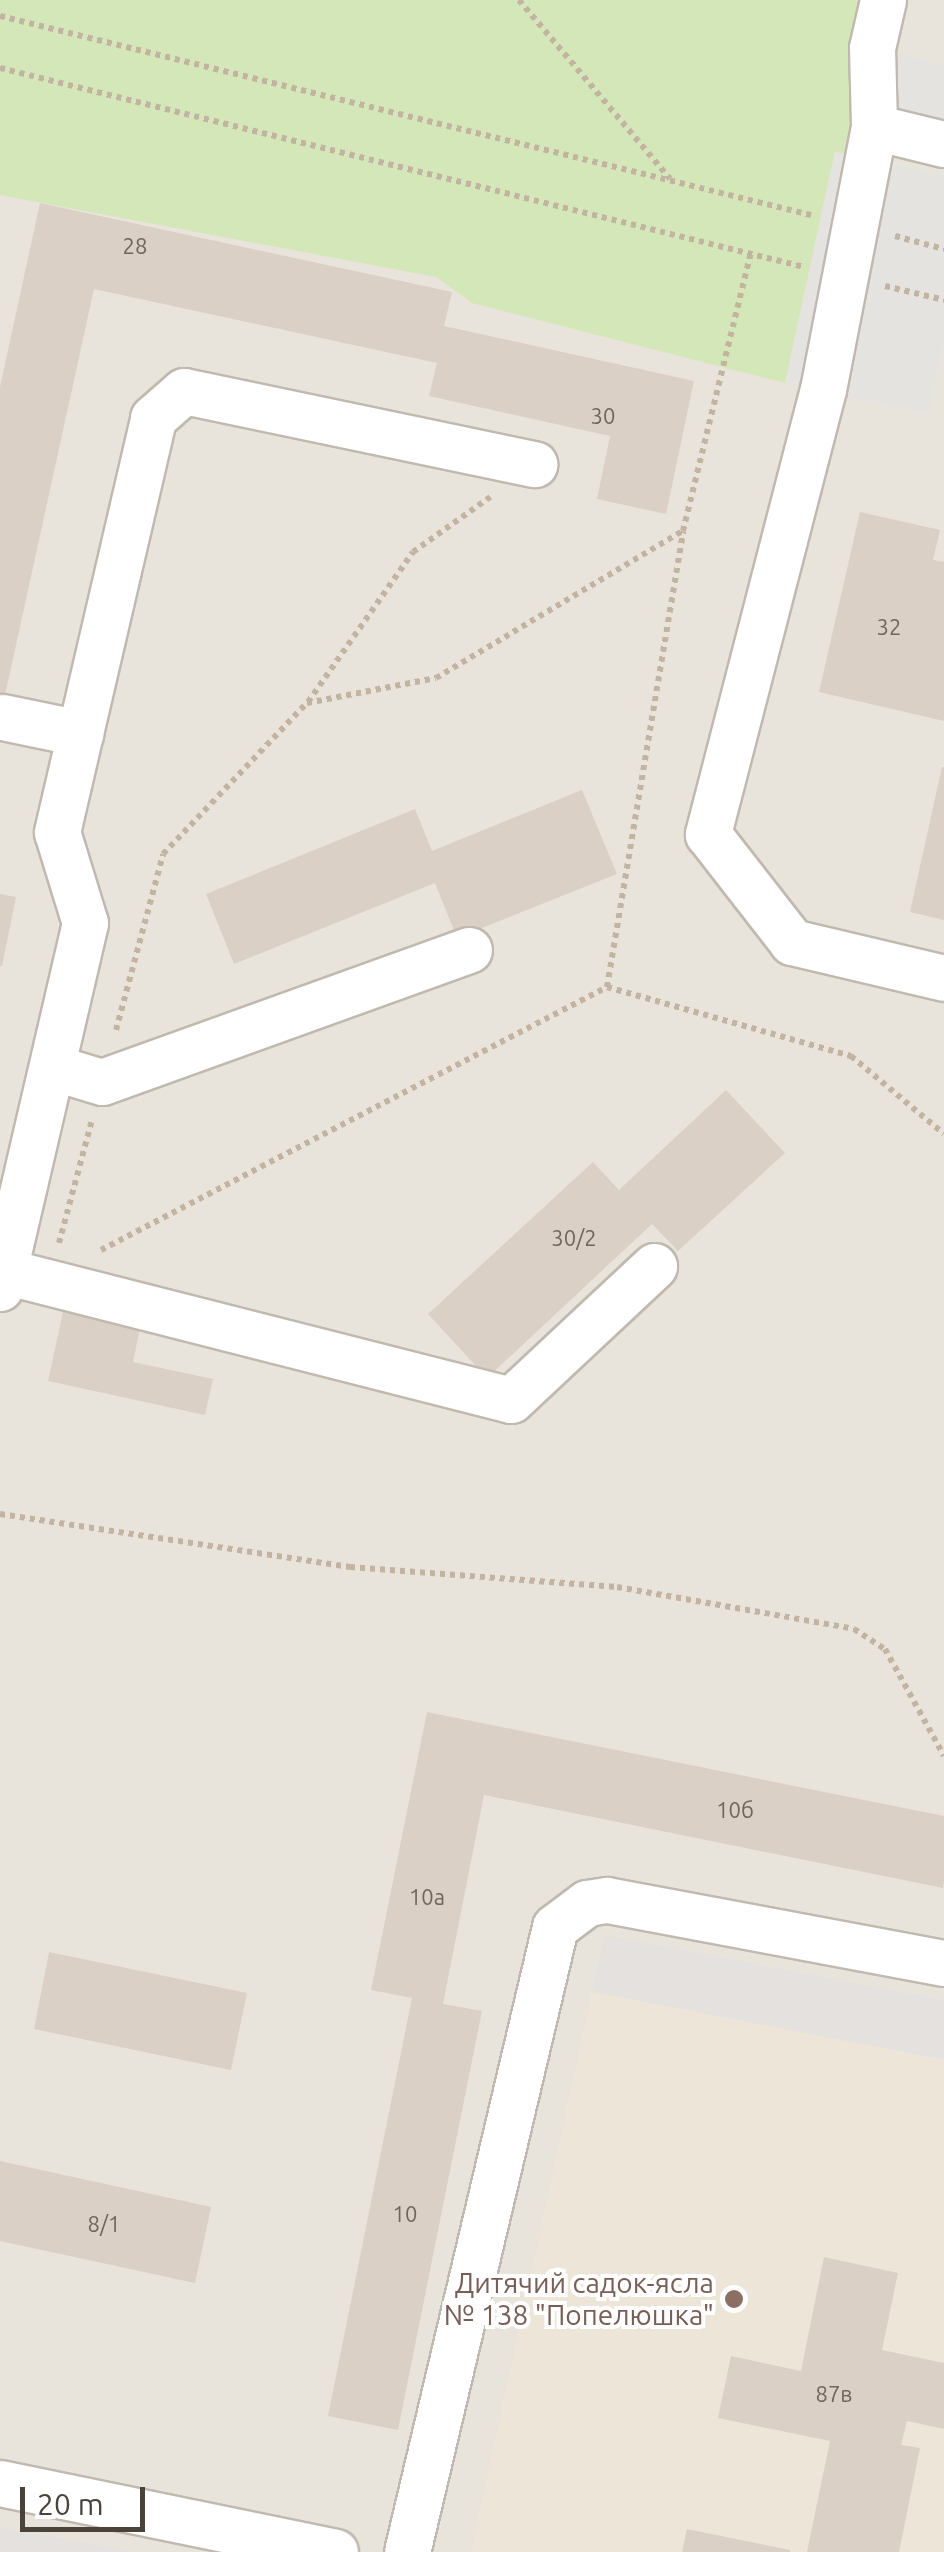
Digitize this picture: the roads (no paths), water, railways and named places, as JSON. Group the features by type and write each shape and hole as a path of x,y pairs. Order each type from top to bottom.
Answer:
{"lane":[{"path":"883,0 872,48 874,126 823,389 708,834 792,942 944,978"},
{"path":"874,126 944,144"},
{"path":"534,464 184,391 154,418 57,832 85,923 2,1280 49,1283 510,1400 654,1266"},
{"path":"2,718 80,733"},
{"path":"52,1067 102,1082 469,950"},
{"path":"407,2552 555,1927 587,1903 606,1900 944,1962"},
{"path":"0,2483 334,2552"}],"place":[{"name":"Дитячий садок-ясла № 138 \"Попелюшка\"","path":"734,2299"}]}
